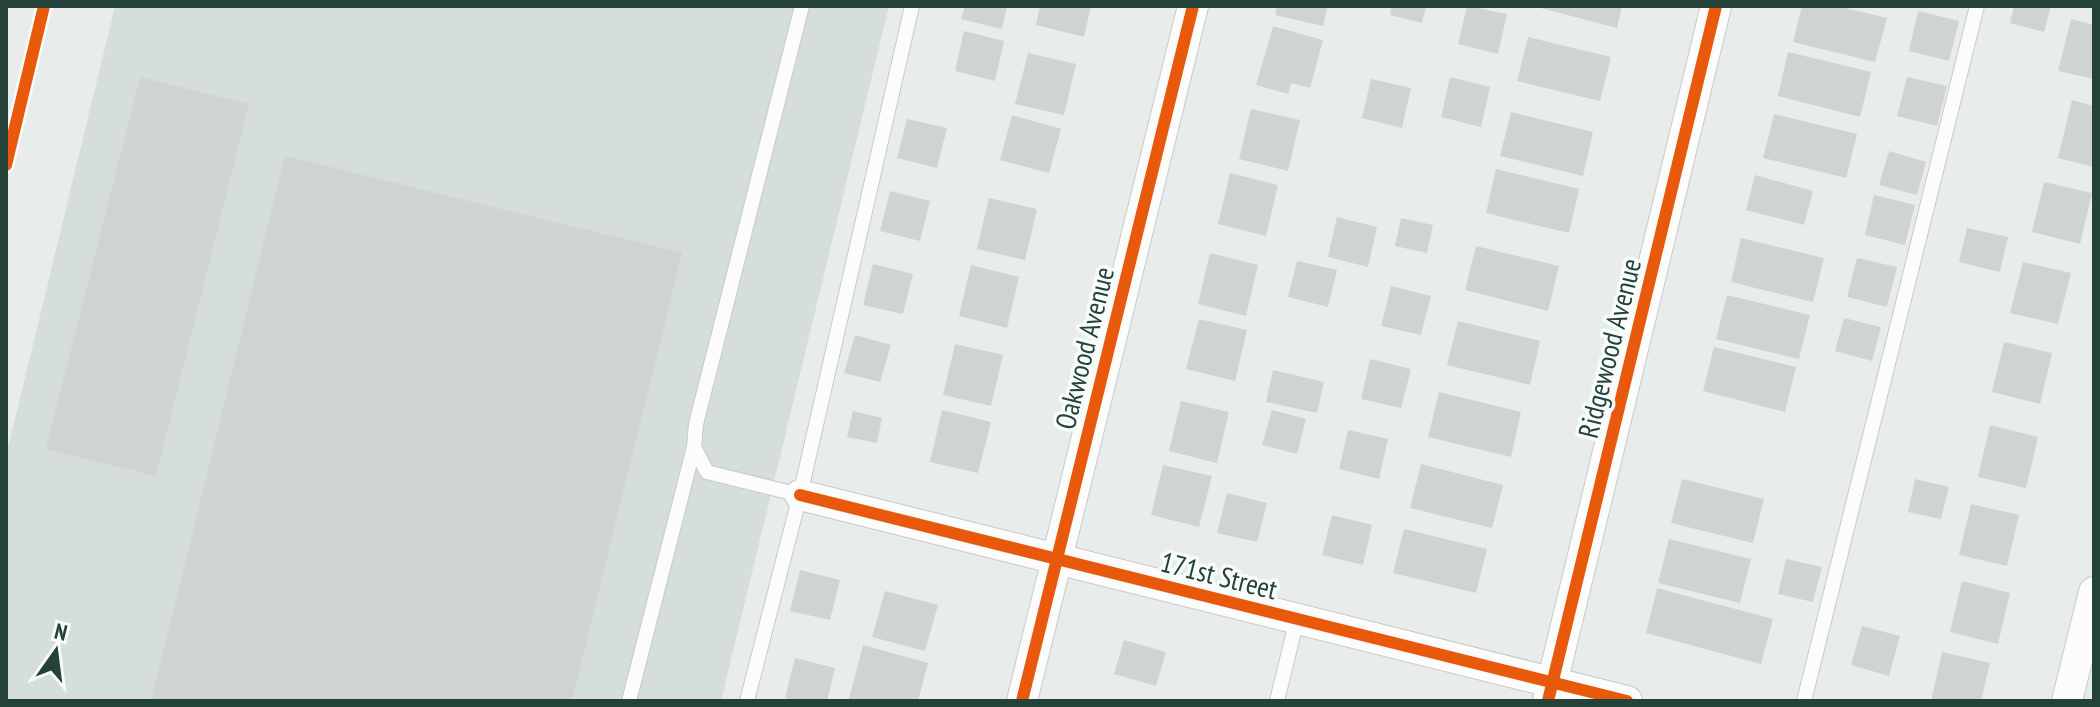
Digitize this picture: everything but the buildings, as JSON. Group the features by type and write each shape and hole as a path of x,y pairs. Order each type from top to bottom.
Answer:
{"street":[{"name":"Oakwood Avenue","path":"1022,701 1193,6"},
{"name":"Ridgewood Avenue","path":"1550,692 1716,6"},
{"name":"171st Street","path":"800,495 1297,619 1550,692 1627,701"},
{"path":"2067,701 2094,592"}],"lane":[{"path":"629,701 802,6"},
{"path":"747,701 800,495 912,6"},
{"path":"1804,701 1977,6"},
{"path":"694,447 707,472 800,495"},
{"path":"1277,701 1297,619"}],"shaded area":[{"path":"115,6 889,6 721,701 6,701 6,456"}],"cycle path":[{"path":"6,165 44,6"},
{"path":"1022,701 1193,6"},
{"path":"1548,701 1716,6"},
{"path":"800,495 1627,701"}]}
